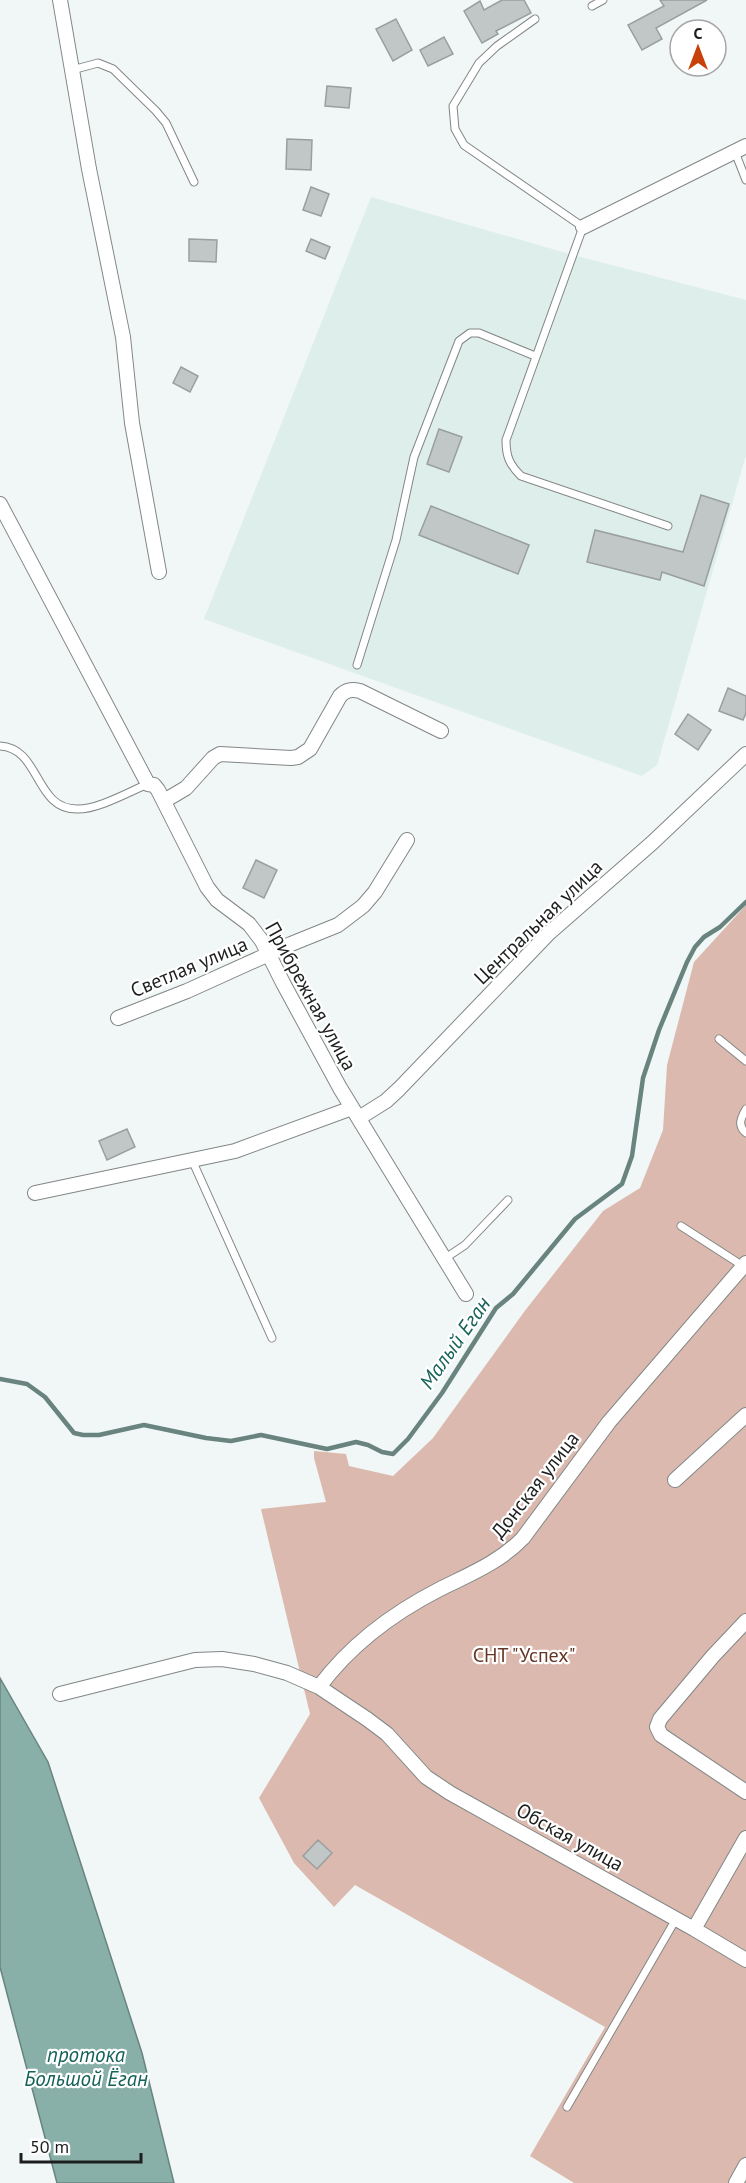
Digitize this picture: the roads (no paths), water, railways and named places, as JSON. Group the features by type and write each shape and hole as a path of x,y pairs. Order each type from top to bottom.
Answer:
{"street":[{"path":"60,0 89,169 123,337 132,423 159,572"},
{"path":"583,227 740,149"},
{"name":"Прибрежная улица","path":"0,504 148,784 154,785 164,801 207,887 217,900 249,924 262,941 355,1113 466,1294"},
{"path":"164,801 186,788 213,758 220,754 291,758 305,754 345,691 360,691 441,731"},
{"name":"Центральная улица","path":"35,1192 235,1151 386,1101 549,933 652,843 746,754"},
{"name":"Светлая улица","path":"118,1017 196,987 339,924 351,916 375,892 407,840"},
{"name":"Донская улица","path":"319,1687 334,1666 353,1646 388,1620 509,1552 523,1538 609,1422 745,1265"},
{"path":"675,1480 746,1415"},
{"path":"746,1621 667,1710 657,1727 661,1735 746,1792"},
{"name":"Обская улица","path":"60,1694 195,1660 222,1659 254,1664 287,1673 319,1687 387,1734 426,1777 746,1960"},
{"path":"694,1929 746,1838"},
{"path":"736,2183 746,2165"}],"lane":[{"path":"592,6 603,0"},
{"path":"535,19 497,46 479,63 453,106 455,129 464,145 583,227 506,440 506,455 511,466 521,476 668,526"},
{"path":"72,70 98,63 105,64 112,69 166,123 194,182"},
{"path":"740,149 746,180"},
{"path":"357,665 391,558 414,456 459,341 470,333 479,333 535,356"},
{"path":"0,746 20,751 44,790 67,808 91,808 148,784"},
{"path":"719,1039 746,1061"},
{"path":"746,1109 740,1124 746,1133"},
{"path":"192,1159 273,1338"},
{"path":"444,1259 465,1245 508,1200"},
{"path":"681,1226 745,1265"},
{"path":"567,2107 676,1919"}],"water":[{"name":"протока Большой Ёган","path":"0,1678 48,1762 142,2053 174,2183 57,2183 0,1967"}],"waterway":[{"name":"Малый Еган","path":"0,1379 27,1384 45,1397 74,1433 83,1435 99,1435 144,1425 231,1441 261,1435 327,1449 356,1442 393,1454 408,1439 442,1393 496,1308 513,1294 575,1219 622,1184 632,1156 643,1078 659,1030 687,962 695,947 704,937 720,927 746,902"}],"park label":[{"name":"СНТ \"Успех\"","path":"524,1655"}]}
